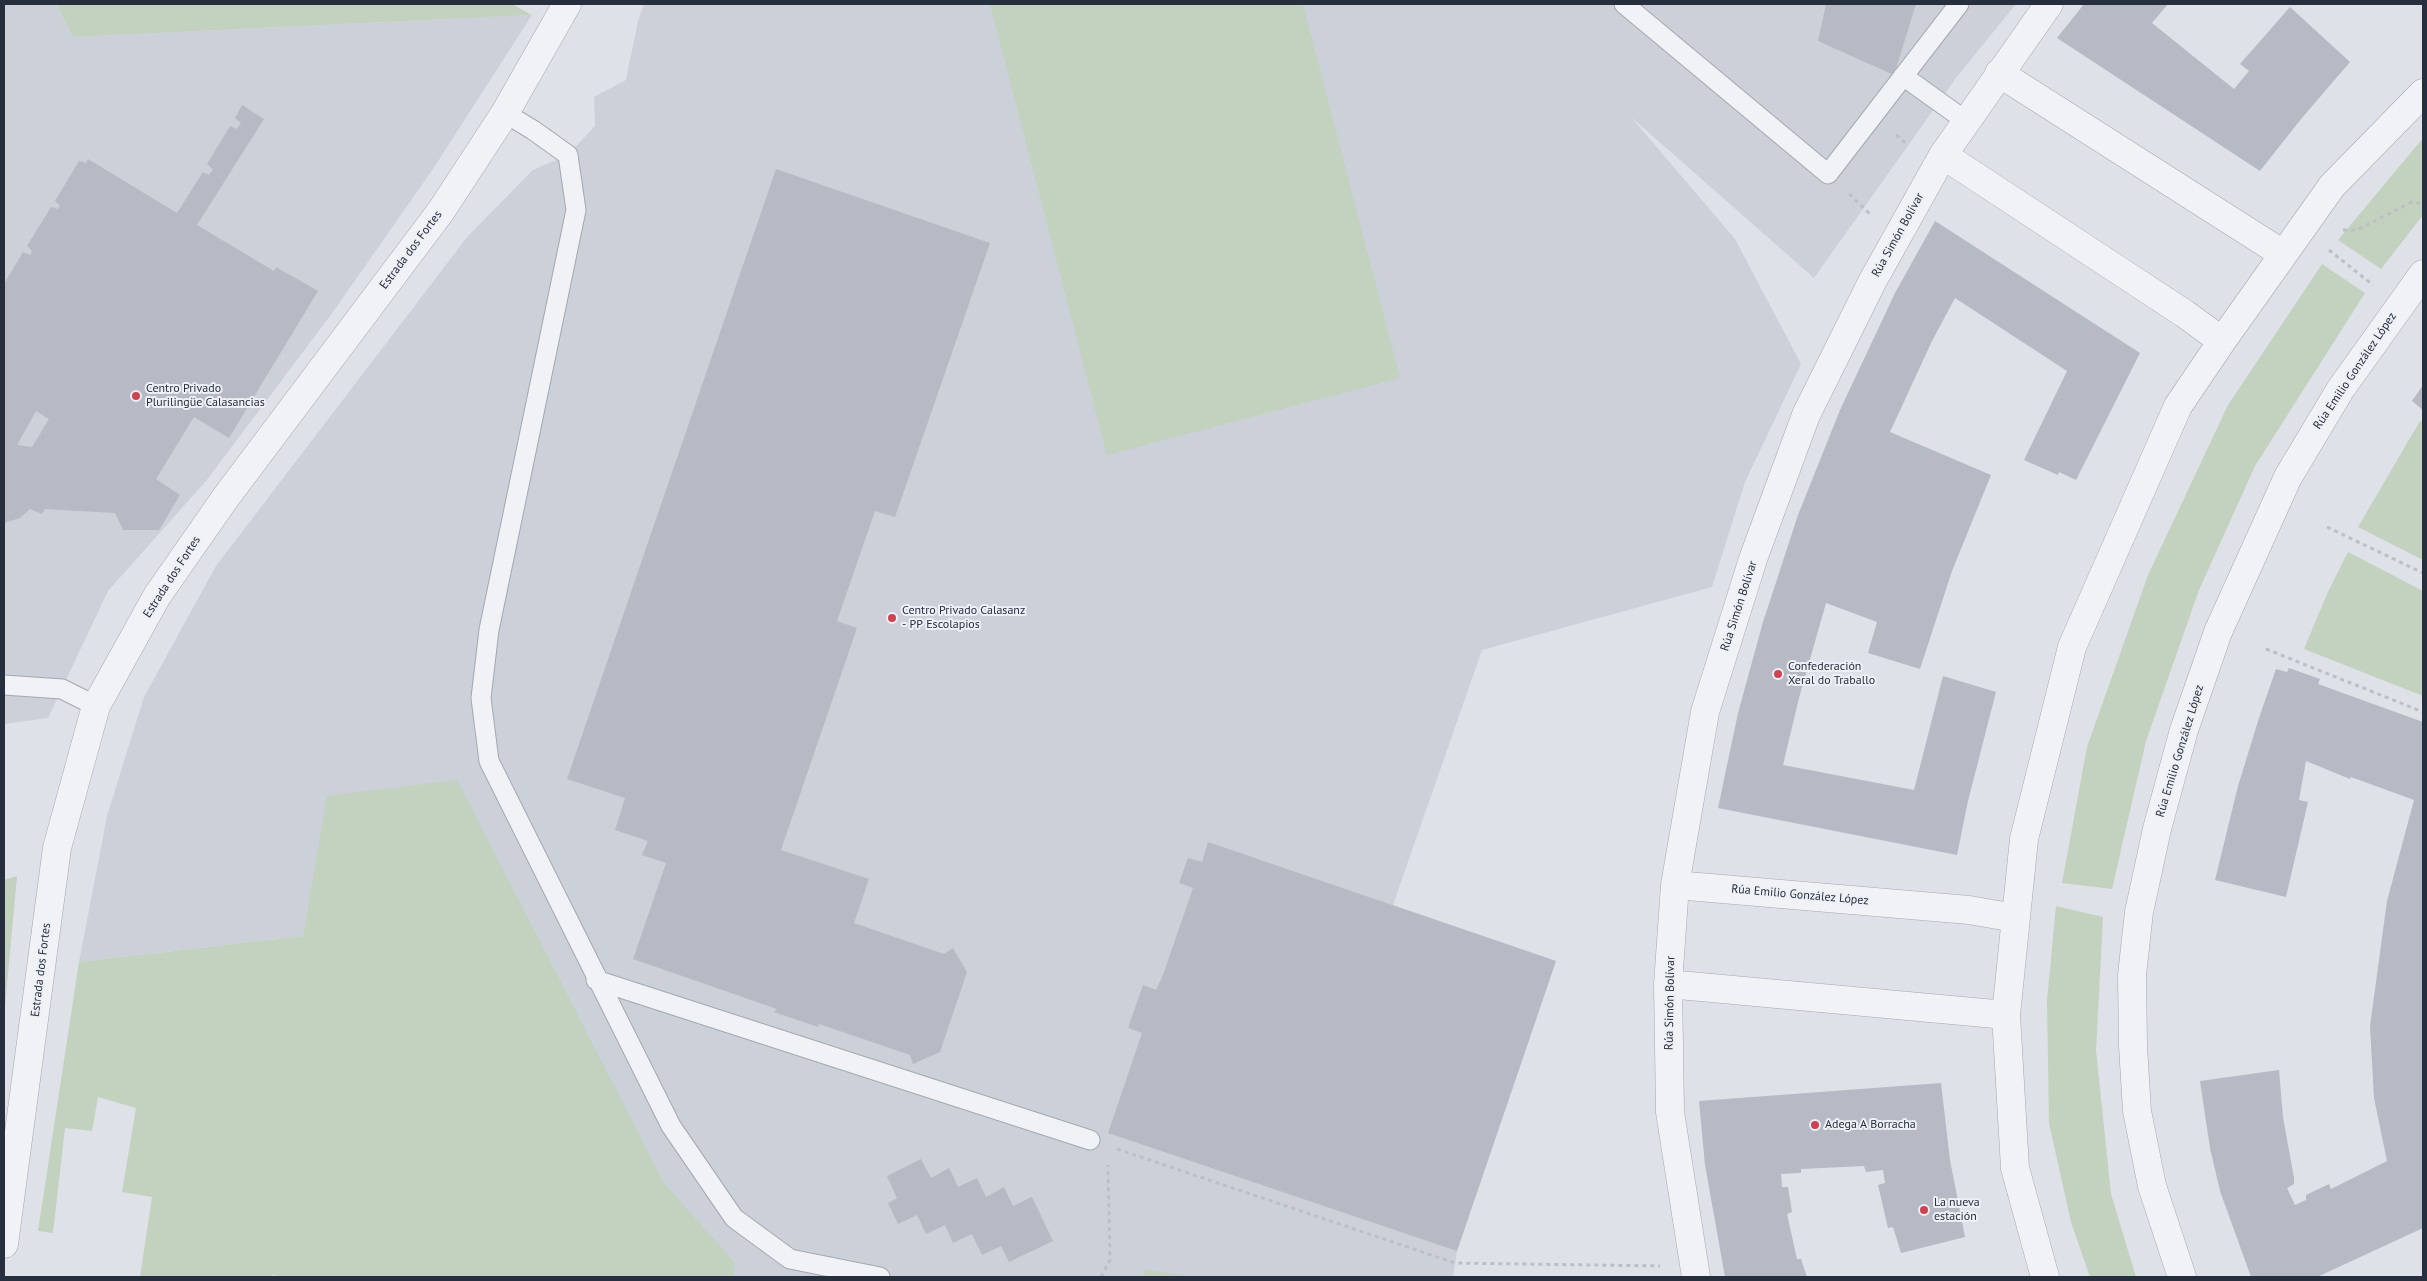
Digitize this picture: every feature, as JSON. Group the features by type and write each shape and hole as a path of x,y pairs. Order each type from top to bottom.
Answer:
{"street":[{"name":"Estrada dos Fortes","path":"4,1244 57,848 96,706 157,596 226,497 441,211 505,114 567,4"},
{"name":"Rúa Simón Bolívar","path":"1696,1277 1670,1112 1668,984 1675,885 1705,712 1753,559 1806,415 1896,238 1940,161 1999,73 2049,4"},
{"path":"1999,73 2283,254"},
{"path":"2045,1277 2015,1168 2006,1015 2024,839 2072,647 2178,406 2332,186 2423,93"},
{"path":"1940,161 2169,303 2222,341"},
{"name":"Rúa Emilio González López","path":"2182,1277 2152,1186 2137,1111 2133,1046 2132,975 2139,912 2157,829 2184,730 2218,632 2288,477 2340,390 2423,274"},
{"name":"Rúa Emilio González López","path":"1675,885 1969,910 2015,918"},
{"path":"1668,984 2006,1015"}],"lane":[{"path":"1624,4 1828,174 1959,4"},
{"path":"1903,76 1966,121"},
{"path":"505,114 533,130 568,155 576,210 489,630 481,698 489,761 596,980 671,1126 734,1218 790,1259 880,1277"},
{"path":"4,685 62,689 96,706"},
{"path":"596,980 1090,1140"}],"path":[{"path":"1872,117 1940,161"},
{"path":"1828,174 1896,238"},
{"path":"2338,229 2357,230 2412,202 2423,204"},
{"path":"2327,248 2376,287"},
{"path":"2327,527 2423,573"},
{"path":"2266,649 2423,712"},
{"path":"1090,1140 1455,1263 1668,1266"},
{"path":"1101,1277 1110,1260 1108,1146"}],"shaded area":[{"name":"Centro Privado Plurilingüe Calasancias","path":"4,4 56,4 73,37 532,15 433,169 333,312 206,481 108,591 48,718 4,724"},
{"name":"Centro Privado Calasanz - PP Escolapios","path":"644,4 2016,4 1956,78 1814,278 1631,117 1735,239 1801,364 1745,482 1712,587 1482,650 1393,905 1556,961 1457,1251 1453,1277 730,1277 328,796 303,936 79,962 107,816 144,697 216,566 468,236 533,170 568,155 595,126 594,97 626,80 638,21"}],"green space":[{"path":"56,4 512,4 532,15 73,37"},
{"path":"990,4 1303,4 1400,378 1107,455"},
{"path":"2423,138 2423,215 2381,269 2338,240"},
{"path":"2322,264 2365,293 2255,466 2199,590 2146,741 2112,889 2062,883 2087,747 2148,575 2228,405"},
{"path":"2420,421 2423,423 2423,560 2358,527"},
{"path":"2348,552 2423,591 2423,696 2304,649 2327,594"},
{"path":"457,780 664,1183 735,1263 733,1277 282,1277 272,1275 272,1277 140,1277 152,1197 122,1192 136,1108 98,1097 92,1131 65,1128 53,1233 38,1231 79,962 303,936 327,796"},
{"path":"17,876 4,1017 4,880"},
{"path":"2056,906 2103,917 2096,1050 2111,1194 2136,1277 2090,1277 2071,1222 2049,1123 2047,1001"},
{"path":"1145,1269 1192,1277 1143,1277"}],"building":[{"path":"1826,4 1916,4 1894,75 1818,41"},
{"path":"2084,4 2168,4 2152,23 2234,89 2249,71 2240,64 2290,7 2350,62 2260,171 2057,38"},
{"path":"242,105 264,119 197,225 274,271 276,267 318,291 229,438 194,417 156,479 180,495 159,530 123,530 115,513 45,509 42,514 30,509 20,518 4,523 4,284 23,252 30,255 32,251 27,246 51,207 58,209 60,206 55,201 79,161 86,163 88,159 177,213 203,172 209,175 213,169 207,164 230,126 237,129 241,123 235,118","holes":["36,411 49,419 32,447 17,445"]},
{"path":"776,169 990,243 895,517 875,511 837,621 857,628 781,850 869,879 854,923 944,954 953,948 967,972 940,1052 913,1064 910,1055 819,1024 818,1027 774,1012 777,1009 633,959 666,863 642,855 648,841 615,830 625,798 567,779"},
{"path":"1935,221 2140,353 2076,480 2059,472 2058,475 2024,460 2067,371 1955,298 1932,341 1890,432 1991,475 1952,571 1920,669 1868,653 1877,622 1826,603 1799,698 1783,765 1914,790 1943,676 1996,692 1968,801 1957,855 1718,808 1738,713 1763,622 1798,515 1840,410 1895,293"},
{"path":"2423,385 2423,410 2412,401"},
{"path":"2289,668 2320,679 2318,684 2423,722 2423,1228 2317,1277 2251,1277 2220,1191 2210,1148 2200,1081 2279,1070 2283,1117 2294,1178 2294,1184 2287,1188 2295,1205 2306,1200 2306,1195 2329,1184 2331,1189 2387,1161 2374,1098 2370,1026 2387,901 2414,800 2351,777 2350,779 2306,761 2299,800 2308,802 2286,897 2215,880 2238,786 2276,669 2287,672"},
{"path":"1208,842 1556,961 1457,1251 1108,1133 1142,1033 1128,1028 1143,985 1156,990 1163,975 1193,888 1179,883 1188,858 1202,862"},
{"path":"1941,1083 1950,1160 1965,1237 1901,1253 1893,1227 1888,1228 1878,1185 1885,1183 1883,1170 1866,1172 1864,1166 1801,1169 1801,1173 1781,1174 1782,1187 1788,1187 1792,1212 1787,1214 1797,1259 1801,1259 1807,1277 1725,1277 1705,1165 1699,1101"},
{"path":"921,1159 931,1178 949,1168 958,1187 977,1178 986,1197 1004,1187 1013,1206 1032,1197 1053,1241 1009,1262 1001,1246 982,1255 972,1234 953,1243 945,1225 926,1234 917,1215 898,1224 888,1203 897,1198 887,1176"}],"place":[{"name":"Centro Privado Plurilingüe Calasancias","path":"136,396"},
{"name":"Centro Privado Calasanz - PP Escolapios","path":"892,618"},
{"name":"Confederación Xeral do Traballo","path":"1778,674"},
{"name":"Adega A Borracha","path":"1815,1125"},
{"name":"La nueva estación","path":"1924,1210"}]}
